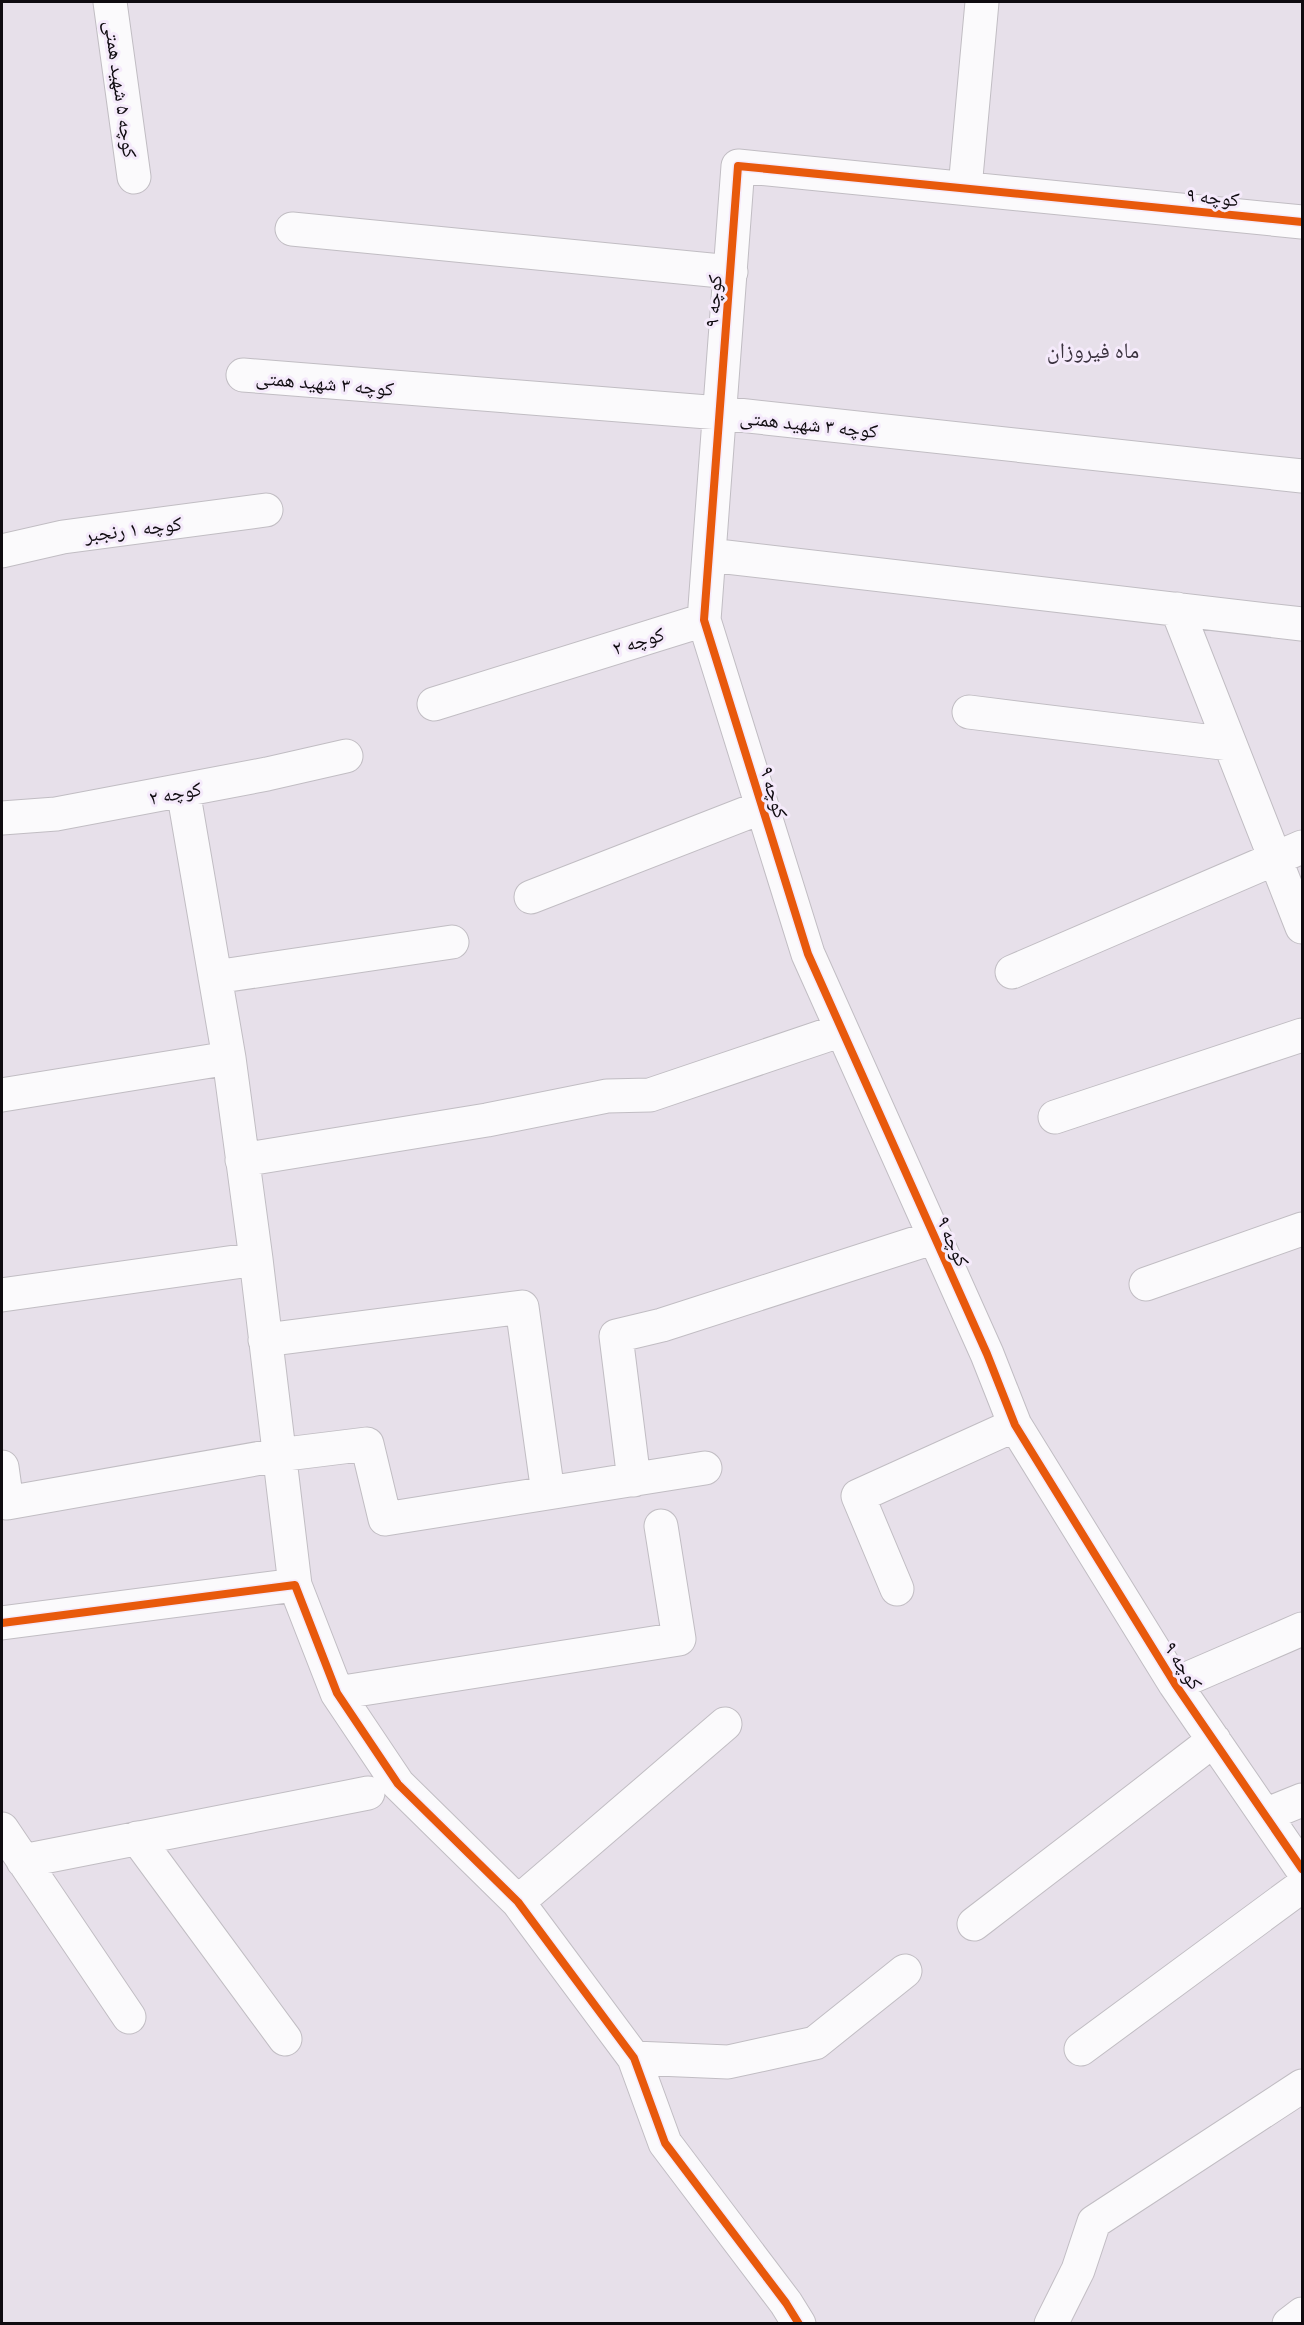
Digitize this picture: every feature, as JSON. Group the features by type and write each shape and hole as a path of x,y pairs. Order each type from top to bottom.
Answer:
{"street":[{"name":"کوچه ۵ شهید همتی","path":"110,2 134,177"},
{"path":"965,188 982,2"},
{"name":"کوچه ۹","path":"1302,222 738,166 704,620 808,954 987,1354 1015,1425 1175,1684 1302,1869"},
{"path":"292,229 730,272"},
{"name":"کوچه ۳ شهید همتی","path":"243,375 720,413 1302,476"},
{"name":"کوچه ۱ رنجبر","path":"2,551 63,537 266,510"},
{"path":"709,555 1302,624"},
{"path":"1177,609 1230,744 1289,852 1302,927"},
{"name":"کوچه ۲","path":"434,704 704,620"},
{"path":"969,712 1230,744"},
{"name":"کوچه ۲","path":"2,818 56,814 346,756"},
{"path":"183,790 229,1058 256,1259 295,1585 337,1693 398,1784 518,1902 634,2058 665,2143 786,2303 799,2324"},
{"path":"531,897 762,807"},
{"path":"1012,972 1289,852"},
{"path":"215,977 453,942"},
{"path":"242,1160 487,1120 607,1096 650,1095 842,1030"},
{"path":"1055,1117 1302,1035"},
{"path":"2,1095 229,1058"},
{"path":"1146,1284 1302,1229"},
{"path":"634,1480 616,1336 662,1325 934,1237"},
{"path":"2,1295 256,1259"},
{"path":"265,1340 522,1307 548,1493"},
{"path":"897,1589 858,1496 1015,1425"},
{"path":"2,1467 7,1503 278,1455 367,1444 385,1519 705,1468"},
{"path":"337,1693 679,1640 661,1526"},
{"path":"2,1623 295,1585"},
{"path":"1175,1684 1302,1629"},
{"path":"518,1902 725,1724"},
{"path":"974,1924 1214,1740"},
{"path":"23,1861 368,1793"},
{"path":"1265,1815 1302,1800"},
{"path":"2,1829 129,2017"},
{"path":"137,1838 285,2040"},
{"path":"1081,2049 1302,1886"},
{"path":"634,2058 728,2062 815,2043 905,1971"},
{"path":"1051,2324 1078,2270 1094,2222 1302,2086"},
{"path":"1289,2324 1302,2314"}],"cycle path":[{"path":"1302,222 738,166 704,620 808,954 987,1354 1015,1425 1175,1684 1302,1869"},
{"path":"2,1623 295,1585 337,1693 398,1784 518,1902 634,2058 665,2143 786,2303 799,2324"}],"district":[{"name":"ماه فیروزان","path":"1093,349"}]}
